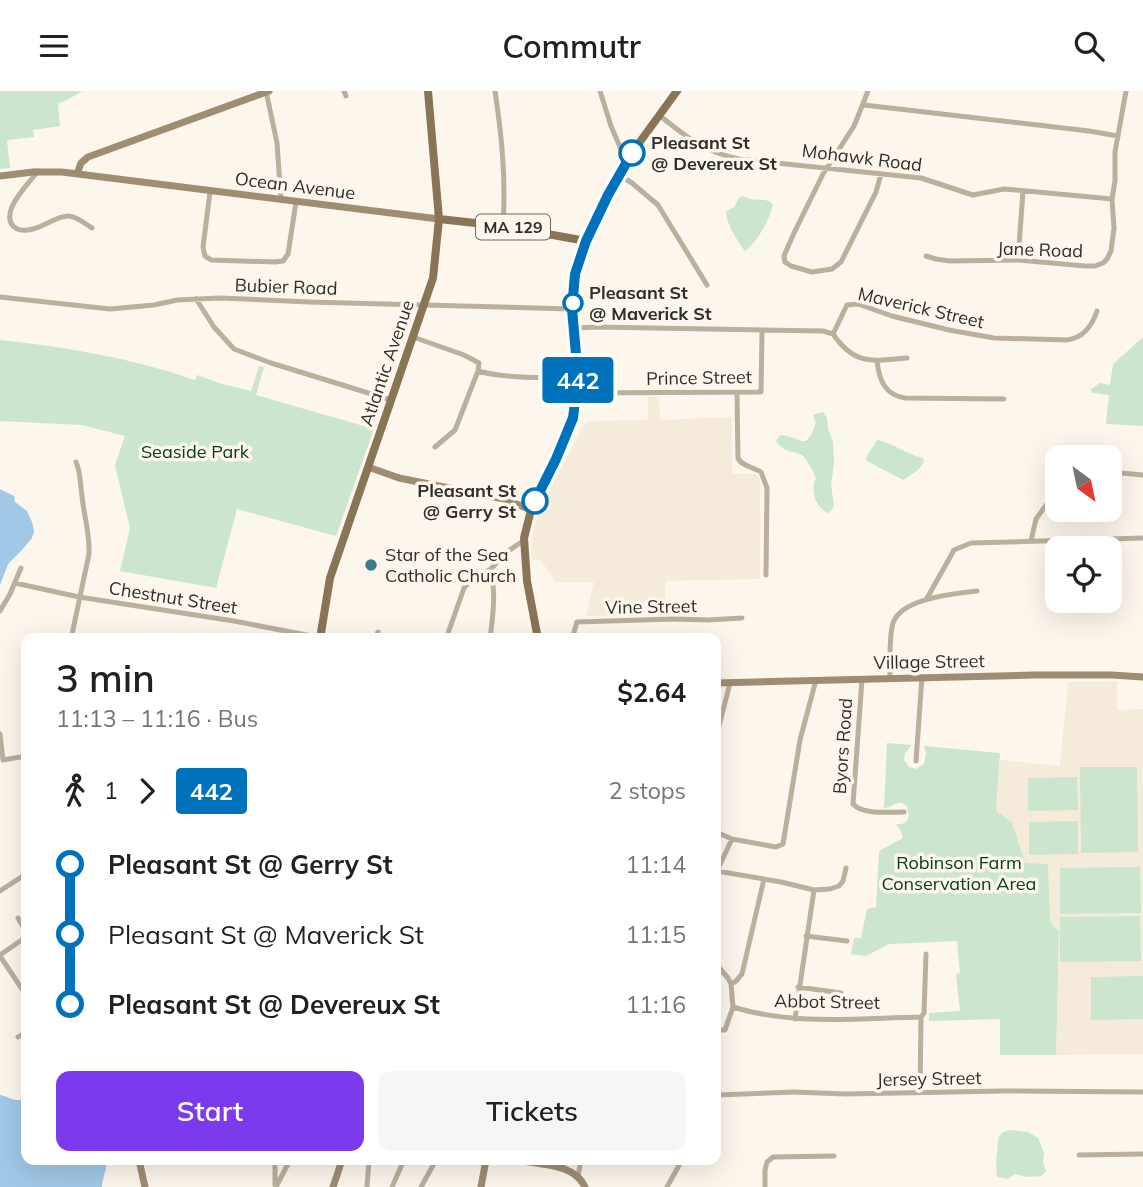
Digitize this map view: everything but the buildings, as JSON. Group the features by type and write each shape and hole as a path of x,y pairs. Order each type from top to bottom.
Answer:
{"main road":[{"path":"78,174 81,163 88,157 267,91"},
{"name":"Atlantic Avenue","path":"323,633 330,578 433,278 439,219 428,91"},
{"path":"537,633 523,541 531,510 572,422 578,377 572,309 575,274 586,241 626,161 677,91"},
{"name":"Ocean Avenue","path":"0,176 38,171 78,174 503,226 586,241"},
{"path":"368,467 398,478 504,499 531,510"},
{"name":"Village Street","path":"721,683 922,677 1143,677"},
{"path":"140,1165 145,1187"},
{"path":"333,1187 340,1165"},
{"path":"481,1187 485,1165"},
{"path":"546,1165 562,1168 578,1176 585,1187"}],"street":[{"path":"267,91 277,143 281,200"},
{"path":"495,91 505,188 503,226"},
{"path":"600,91 626,161"},
{"path":"869,91 864,106 827,167 794,233 784,256 785,262 791,267 812,272 832,269 841,262 876,192 881,174"},
{"name":"Jane Road","path":"926,256 950,261 1018,260 1085,266 1103,263 1111,251 1113,241 1115,152 1126,91"},
{"path":"864,106 1118,136"},
{"name":"Mohawk Road","path":"660,116 694,141 720,155 739,159 921,178 973,195 1004,189 1112,199"},
{"path":"38,171 9,210 13,226 19,230 28,230 67,216 92,228"},
{"path":"619,175 658,205 707,285"},
{"path":"1018,260 1023,191"},
{"path":"210,192 203,247 205,256 211,260 284,260 288,254 296,202"},
{"name":"Bubier Road","path":"0,297 110,309 220,298 572,309"},
{"path":"197,299 214,327 234,349 391,401"},
{"name":"Maverick Street","path":"833,334 847,305 858,304 904,319 993,338 1074,339 1089,327 1097,311"},
{"path":"574,328 823,331 833,334 853,355 877,361 907,358"},
{"name":"Prince Street","path":"577,393 761,392 762,331"},
{"path":"414,337 480,363 454,431 435,447"},
{"path":"877,361 884,388 896,397 1004,399"},
{"path":"478,371 539,378 578,377"},
{"path":"737,393 738,458 740,462 761,472 767,488 766,575"},
{"path":"72,633 89,554 81,478 76,462"},
{"path":"1122,473 1143,475"},
{"path":"1031,541 1034,523 1045,507"},
{"path":"926,600 951,555 971,543 1143,538"},
{"path":"448,633 464,588 523,541"},
{"path":"0,611 21,568"},
{"path":"491,569 495,600 491,633"},
{"name":"Chestnut Street","path":"15,583 79,597 296,633"},
{"path":"890,678 893,622 897,614 926,600 977,591"},
{"name":"Vine Street","path":"574,633 577,622 742,618"},
{"path":"916,761 922,677"},
{"name":"Byors Road","path":"862,679 853,804 854,807 864,810 904,812"},
{"path":"721,834 732,839 775,847 785,842 800,740 813,680"},
{"path":"721,718 730,683"},
{"path":"0,734 3,760 21,757"},
{"path":"721,862 732,839"},
{"path":"721,873 814,890 839,886 846,868"},
{"path":"0,891 21,876"},
{"path":"731,984 742,974 764,879"},
{"path":"794,1019 814,890"},
{"path":"18,918 21,924"},
{"path":"806,936 847,941"},
{"path":"21,939 0,956 21,988"},
{"path":"920,1093 926,954"},
{"path":"721,969 731,984 733,1007 725,1030 721,1030"},
{"path":"799,987 841,993"},
{"name":"Abbot Street","path":"733,1007 794,1019 922,1017"},
{"name":"Jersey Street","path":"721,1095 793,1092 1143,1092"},
{"path":"1079,1155 1143,1154"},
{"path":"765,1187 767,1162 774,1157 834,1156"},
{"path":"275,1165 275,1187"},
{"path":"275,1187 287,1165"},
{"path":"367,1187 369,1165"},
{"path":"392,1187 402,1165"},
{"path":"421,1187 433,1165"},
{"path":"578,1176 580,1165"},
{"path":"667,1187 679,1165"}],"shaded area":[{"path":"648,397 659,397 660,420 732,417 732,474 756,474 760,480 760,579 665,581 665,614 586,616 594,582 556,582 542,562 538,559 532,560 531,545 539,510 587,421 648,420"},
{"path":"1117,681 1117,710 1143,709 1143,1054 1056,1055 1059,931 1050,919 1048,864 1025,864 1012,822 996,811 1000,760 1060,766 1068,682"}],"green space":[{"path":"0,91 82,91 58,104 60,126 33,130 34,137 7,140 10,168 0,169"},
{"path":"743,196 773,204 763,229 745,251 730,227 726,212"},
{"path":"1143,337 1143,426 1106,424 1109,395 1092,393 1091,389 1100,383 1110,385 1113,364"},
{"name":"Seaside Park","path":"0,340 99,354 195,380 197,375 251,391 259,366 264,367 256,395 374,429 336,536 237,509 216,588 120,571 130,528 115,465 125,436 82,425 0,421"},
{"path":"823,412 833,442 834,463 831,485 834,506 827,513 819,506 815,497 816,478 807,461 803,456 786,450 776,441 780,435 806,441 816,422 813,416"},
{"path":"877,440 923,458 924,462 918,470 903,480 867,461 866,458"},
{"name":"Robinson Farm Conservation Area","path":"887,743 912,745 905,753 904,760 909,767 916,769 924,764 924,746 1000,753 996,811 1012,822 1025,863 1048,864 1050,919 1059,931 1056,1055 1000,1055 1000,1019 929,1021 929,1013 960,1011 956,974 960,973 957,941 889,944 866,956 851,954 854,938 861,938 867,909 876,907 879,851 903,838 895,824 904,823 909,815 907,806 901,803 884,808"},
{"path":"1080,767 1137,767 1138,852 1081,853"},
{"path":"1077,777 1078,810 1028,811 1028,778"},
{"path":"1078,821 1078,854 1029,855 1029,822"},
{"path":"1140,867 1141,913 1060,914 1060,868"},
{"path":"1140,916 1141,961 1060,962 1060,917"},
{"path":"1143,976 1143,1019 1091,1020 1091,977"},
{"path":"1011,1130 1028,1132 1038,1138 1044,1153 1046,1171 1041,1176 1026,1177 1015,1174 1008,1179 997,1177 999,1137"}],"water":[{"path":"0,489 14,496 15,502 27,511 34,531 32,538 8,564 0,585"},
{"path":"0,1095 21,1099 21,1165 106,1165 102,1187 0,1187"}],"bus line":[{"name":"442","path":"535,501 573,418 578,377 572,309 575,274 586,241 632,153"}],"place":[{"name":"Pleasant St @ Devereux St","path":"632,153"},
{"name":"Pleasant St @ Maverick St","path":"573,303"},
{"name":"Pleasant St @ Gerry St","path":"535,501"},
{"name":"Star of the Sea Catholic Church","path":"371,565"}]}
